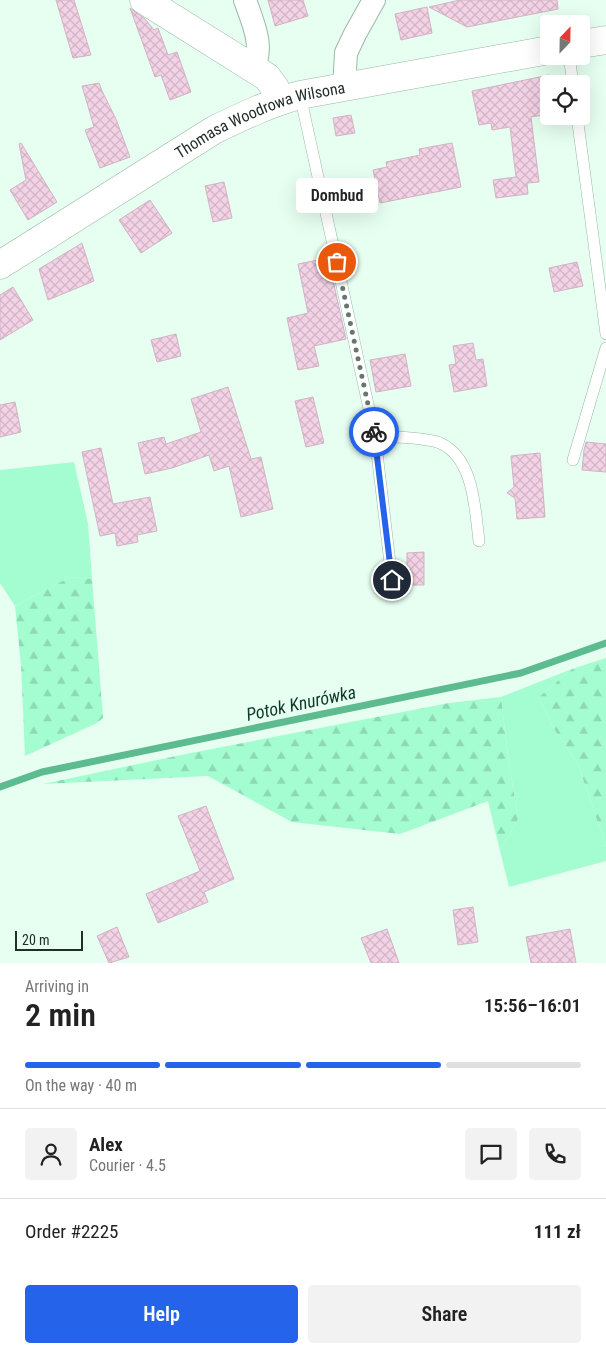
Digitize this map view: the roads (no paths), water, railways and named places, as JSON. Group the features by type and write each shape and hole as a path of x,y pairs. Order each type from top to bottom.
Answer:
{"street":[{"path":"144,0 267,76 276,88 291,97"},
{"path":"245,0 258,46 258,58 253,68"},
{"path":"344,87 346,53 354,34 374,0"},
{"path":"590,43 606,40"},
{"name":"Thomasa Woodrowa Wilsona","path":"0,265 214,130 291,97 540,52"}],"lane":[{"path":"291,97 375,436 392,580"},
{"path":"578,125 606,334"},
{"path":"573,460 606,348"},
{"path":"375,436 428,440 452,450 462,464 474,495 479,542"}],"waterway":[{"name":"Potok Knurówka","path":"0,787 42,772 521,673 606,643"}],"place":[{"name":"Dombud","path":"337,262"}]}
